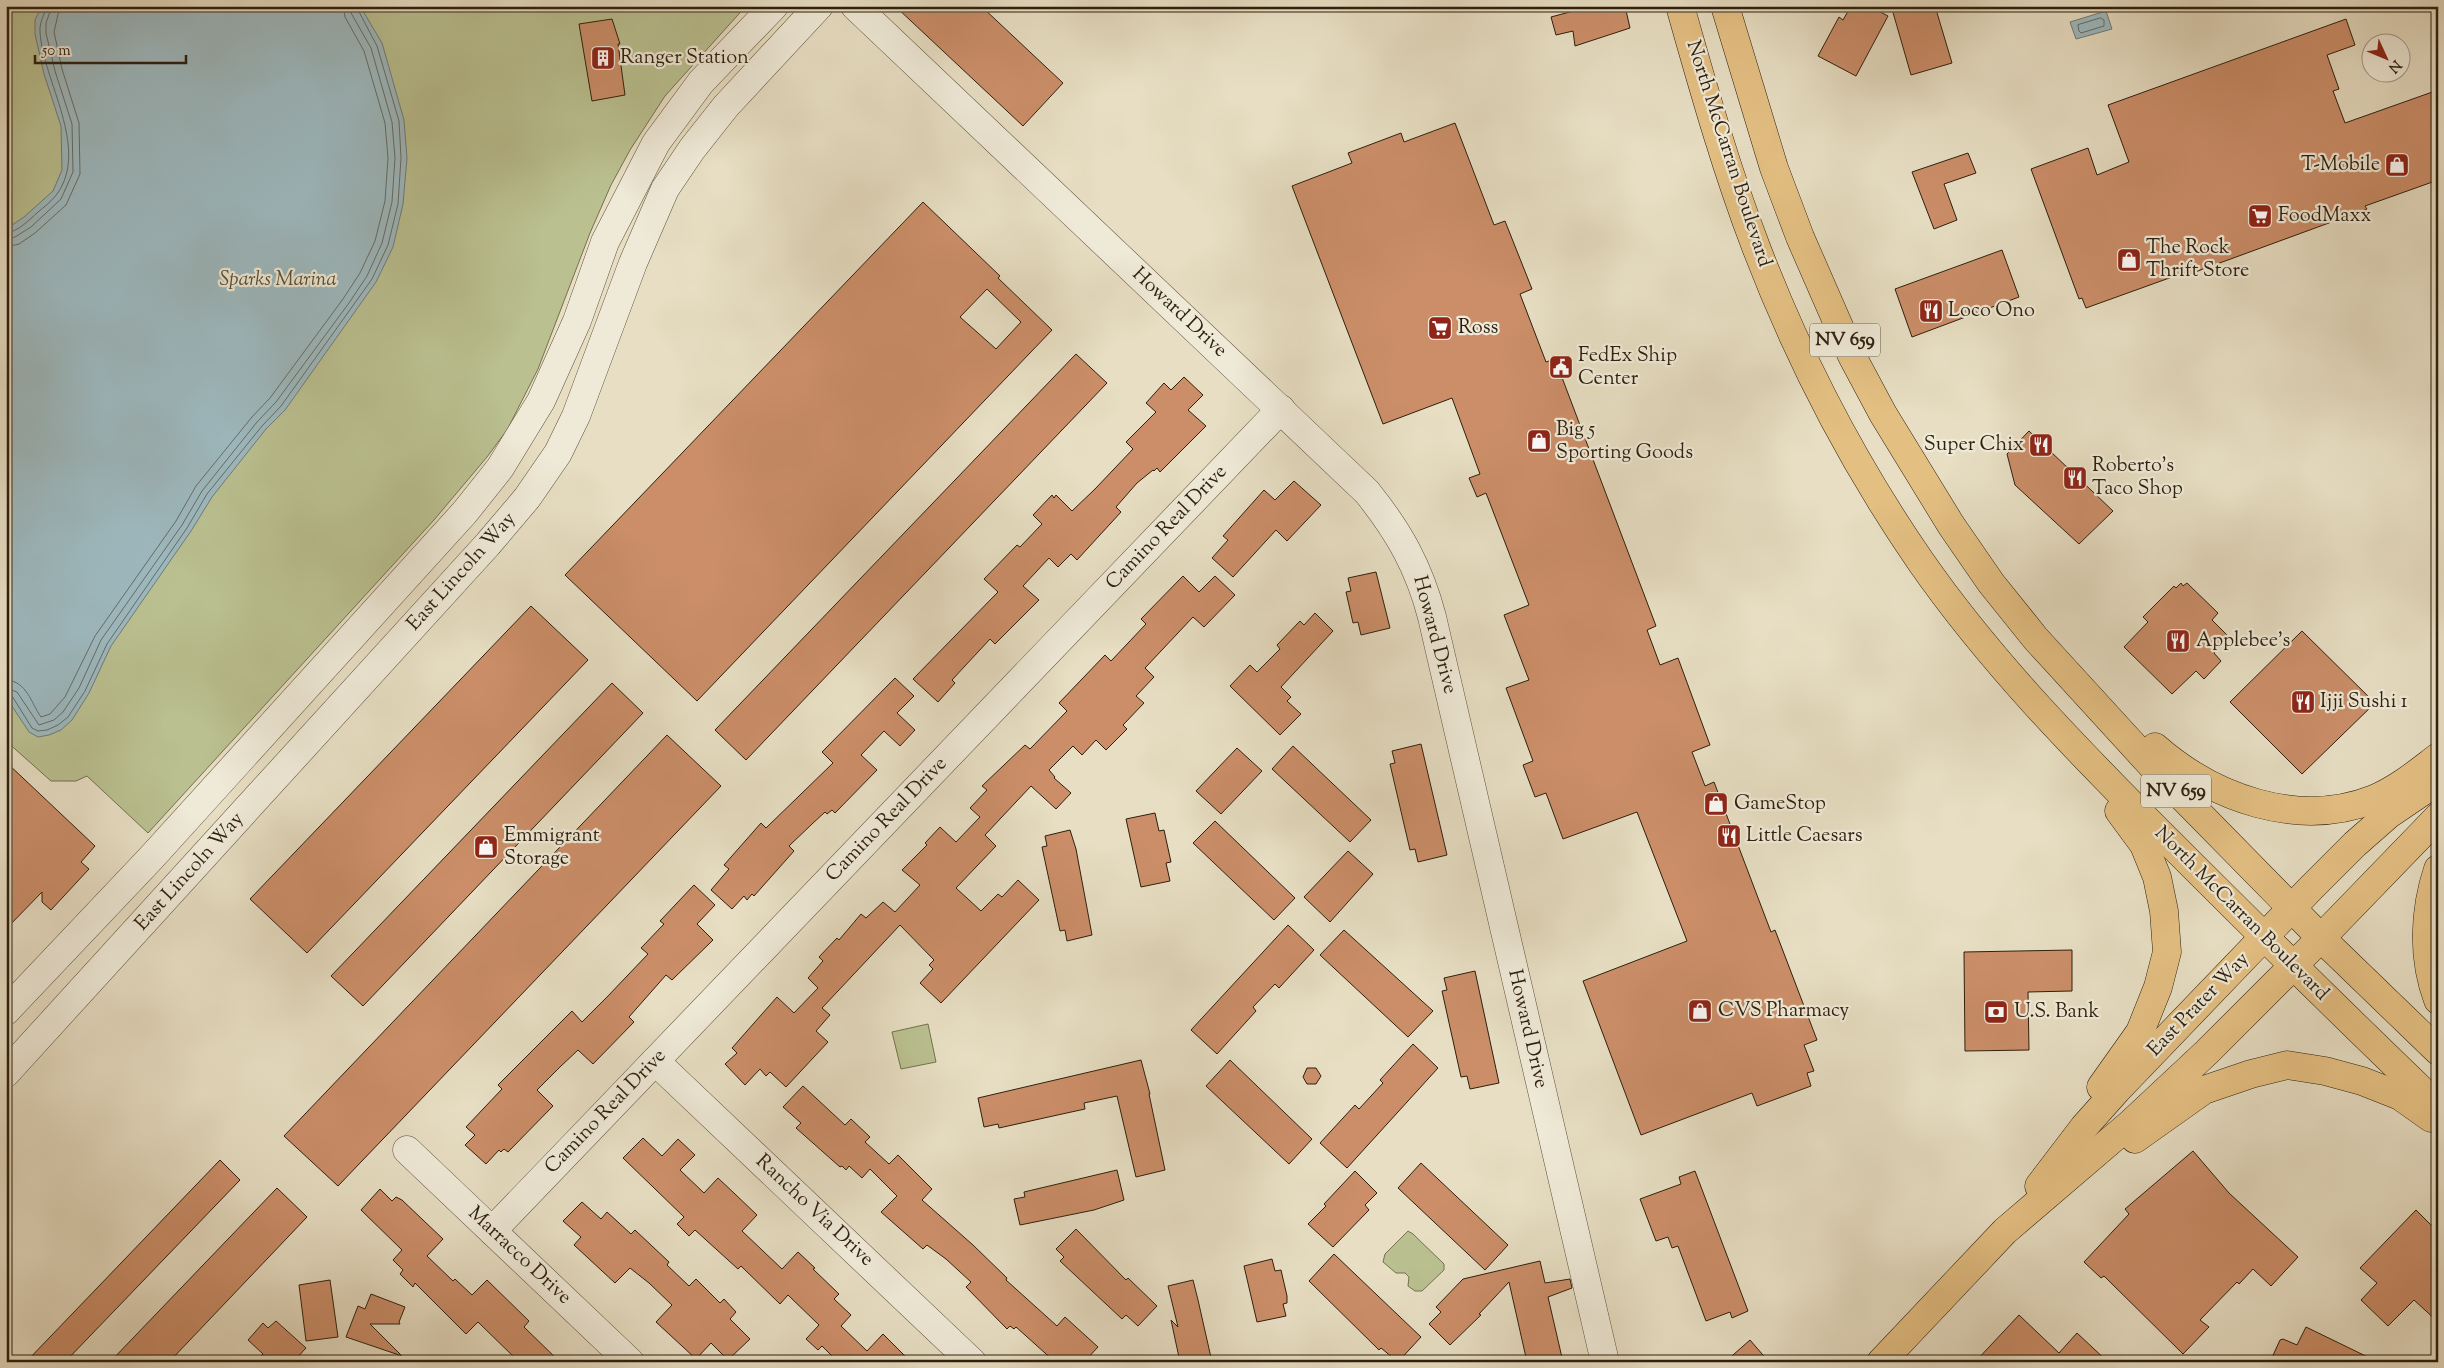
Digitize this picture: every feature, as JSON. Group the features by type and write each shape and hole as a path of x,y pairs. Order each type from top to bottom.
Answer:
{"main road":[{"name":"North McCarran Boulevard","path":"1680,6 1721,149 1756,248 1785,316 1830,409 1865,474 1920,561 2028,696 2087,760 2264,938 2438,1106"},
{"name":"North McCarran Boulevard","path":"1725,6 1774,168 1800,237 1852,356 1883,414 1951,525 1991,583 2036,639 2155,769 2321,938 2438,1051"},
{"path":"2036,639 2178,768 2234,797 2263,805 2293,810 2336,808 2357,804 2404,784 2438,757"},
{"path":"2005,1231 2063,1140 2140,1032 2158,987 2167,952 2164,911 2157,877 2144,846 2127,821 2028,696"},
{"name":"East Prater Way","path":"2005,1231 2084,1127 2116,1090 2355,844 2388,816 2438,781"},
{"name":"East Prater Way","path":"1881,1362 2005,1231 2170,1088 2321,938 2438,817"},
{"path":"2438,869 2430,897 2427,927 2431,982 2438,1000"},
{"path":"2005,1231 2204,1090 2258,1072 2287,1065 2325,1071 2362,1081 2400,1096 2438,1123"}],"street":[{"name":"East Lincoln Way","path":"6,1011 165,843 465,512 500,468 542,402 577,321 605,242 656,143 701,82 774,6"},
{"name":"East Lincoln Way","path":"6,1073 475,559 527,498 558,452 576,416 633,263 665,189 692,149 726,106 819,6"},
{"name":"Howard Drive","path":"855,6 1367,492 1392,523 1410,554 1426,592 1604,1362"},
{"name":"Camino Real Drive","path":"492,1231 1281,409"},
{"name":"Rancho Via Drive","path":"655,1061 972,1362"},
{"name":"Marracco Drive","path":"407,1150 630,1362"}],"green space":[{"name":"Sparks Marina","path":"6,6 746,6 665,96 630,150 611,185 590,233 538,369 507,430 434,520 148,833 87,776 76,781 51,781 6,741"},
{"path":"928,1024 936,1062 901,1069 892,1032"},
{"path":"1408,1231 1444,1264 1444,1270 1422,1291 1415,1291 1408,1286 1409,1277 1405,1273 1396,1273 1383,1262 1385,1254"}],"water":[{"path":"42,6 360,6 382,43 404,120 407,158 403,204 393,247 376,282 285,410 266,429 212,497 191,531 111,646 89,693 72,720 61,730 38,737 29,732 6,697 6,229 24,217 53,191 62,170 61,126 44,74 35,34 35,20"},
{"path":"2106,11 2112,29 2076,39 2070,22"}],"building":[{"path":"895,6 981,6 1063,83 1023,126"},
{"path":"1592,6 1625,6 1630,28 1575,46 1573,31 1556,35 1551,17"},
{"path":"1851,6 1869,6 1888,16 1856,76 1818,56 1839,17 1843,20"},
{"path":"1903,6 1935,6 1952,63 1911,75 1892,9"},
{"name":"Ranger Station","path":"612,19 620,44 618,44 625,95 592,101 579,24"},
{"path":"2346,19 2355,45 2327,55 2339,89 2333,91 2345,123 2438,90 2438,180 2365,206 2367,209 2187,275 2186,272 2086,308 2082,298 2079,299 2031,169 2088,148 2097,175 2129,162 2108,105"},
{"path":"1455,123 1494,225 1505,221 1532,289 1520,294 1546,362 1555,359 1656,626 1647,630 1660,665 1678,658 1710,745 1692,752 1705,786 1714,782 1771,932 1775,930 1817,1040 1804,1045 1814,1071 1807,1073 1811,1086 1757,1106 1752,1093 1641,1135 1583,981 1687,941 1637,812 1563,839 1546,793 1535,797 1523,765 1533,761 1506,688 1529,680 1504,615 1529,605 1486,493 1477,497 1469,478 1480,474 1452,398 1383,424 1292,186 1352,163 1348,153 1401,133 1404,142"},
{"path":"1968,153 1976,173 1944,184 1957,220 1934,229 1912,172"},
{"path":"923,202 1000,276 998,278 1052,330 697,701 565,575","holes":["987,289 1021,322 996,349 960,317"]},
{"path":"2002,250 2019,297 1912,337 1895,289"},
{"path":"1076,354 1107,383 746,760 715,730"},
{"path":"1184,377 1203,395 1188,410 1206,426 1160,472 1157,468 1137,483 1116,507 1121,512 1077,560 1071,554 1058,567 1049,558 1023,586 1039,600 995,644 990,639 952,680 955,683 938,702 913,679 998,592 984,579 1017,545 1020,547 1042,524 1033,515 1052,495 1054,498 1056,495 1072,511 1095,489 1133,449 1126,442 1156,412 1146,403 1164,383 1171,390"},
{"path":"2029,431 2113,511 2079,544 2015,485 2007,454"},
{"path":"1294,481 1321,505 1287,541 1276,530 1233,577 1212,558 1228,540 1223,536 1264,490 1275,500"},
{"path":"1376,572 1390,628 1361,635 1358,622 1353,623 1346,592 1351,591 1348,578"},
{"path":"1183,576 1199,592 1215,576 1235,595 1204,627 1193,617 1145,668 1154,677 1136,696 1144,703 1123,725 1127,729 1106,750 1096,740 1082,755 1073,746 1049,770 1054,778 1071,793 1056,809 1031,786 985,835 996,846 956,888 981,911 998,894 1002,897 1018,880 1039,900 941,1003 920,983 933,969 929,965 934,960 900,925 822,1008 830,1015 816,1031 828,1042 786,1087 770,1072 766,1076 760,1069 745,1085 725,1064 737,1053 732,1048 777,997 794,1013 818,988 808,978 823,961 819,957 837,938 839,940 861,914 866,918 883,902 895,912 920,885 902,870 927,845 925,843 940,827 956,842 980,817 970,808 987,790 982,786 1025,745 1030,749 1067,711 1059,703 1105,655 1111,661 1146,624 1141,619"},
{"name":"Applebee's","path":"2181,583 2183,586 2187,583 2218,613 2212,620 2229,637 2214,653 2221,661 2204,679 2196,671 2172,694 2124,647 2148,622 2143,617 2174,586 2176,588"},
{"path":"531,606 588,660 307,953 250,899"},
{"path":"1315,613 1333,631 1281,687 1291,697 1287,701 1301,714 1280,735 1230,686 1250,665 1257,672 1280,649 1277,645 1300,621 1304,625"},
{"name":"Ijji Sushi 1","path":"2302,631 2375,703 2302,774 2230,702"},
{"path":"895,678 914,696 897,713 915,730 900,746 884,731 861,755 877,770 835,813 832,810 827,814 825,812 789,846 794,851 754,896 752,894 747,900 744,896 732,909 711,890 729,869 724,865 761,823 766,828 833,763 822,752"},
{"path":"612,683 643,713 363,1006 331,976"},
{"path":"667,735 721,786 338,1186 284,1136"},
{"path":"1421,744 1447,855 1418,862 1415,849 1410,850 1390,764 1395,763 1392,751"},
{"path":"1293,746 1371,820 1350,842 1272,769"},
{"path":"1237,748 1262,771 1221,814 1196,791"},
{"path":"6,762 95,846 81,862 89,869 51,910 42,902 42,892 6,929"},
{"path":"1155,813 1159,831 1164,830 1171,862 1166,863 1170,881 1141,887 1126,819"},
{"path":"1215,821 1295,898 1274,920 1193,843"},
{"path":"1070,830 1076,849 1092,935 1067,941 1065,930 1060,931 1042,847 1047,846 1045,836"},
{"path":"1348,851 1373,874 1330,922 1304,897"},
{"path":"694,885 715,905 697,924 713,940 672,980 666,975 629,1017 634,1022 593,1064 578,1050 560,1067 537,1090 553,1106 508,1152 504,1149 501,1152 499,1150 486,1164 465,1145 475,1135 466,1127 502,1089 498,1085 572,1011 582,1022 648,954 641,948 664,924 660,921"},
{"path":"1288,925 1314,950 1279,988 1275,984 1253,1007 1256,1011 1217,1054 1191,1030"},
{"path":"1344,930 1433,1011 1408,1037 1320,955"},
{"name":"U.S. Bank","path":"2072,950 2072,991 2028,992 2029,1050 1965,1051 1964,952"},
{"path":"1475,971 1499,1083 1470,1089 1467,1076 1461,1077 1442,991 1447,990 1444,978"},
{"path":"1413,1044 1438,1068 1347,1168 1320,1143 1355,1105 1359,1109 1383,1083 1380,1080"},
{"path":"1141,1060 1150,1094 1165,1170 1136,1177 1117,1096 1084,1103 1085,1109 999,1128 998,1124 984,1127 978,1098"},
{"path":"1230,1060 1312,1139 1289,1164 1206,1086"},
{"path":"1307,1068 1316,1068 1321,1076 1316,1084 1307,1084 1303,1077"},
{"path":"803,1086 845,1125 851,1119 870,1137 865,1142 889,1164 898,1155 932,1189 922,1200 973,1245 1007,1278 1006,1280 1057,1326 1065,1317 1098,1347 1084,1362 1055,1362 1016,1327 1014,1329 1010,1326 1007,1329 966,1287 971,1282 946,1259 927,1245 923,1249 881,1212 897,1196 870,1169 862,1178 849,1166 846,1170 842,1166 840,1167 796,1128 801,1123 783,1107"},
{"path":"643,1138 662,1156 678,1139 695,1155 680,1170 704,1193 718,1178 757,1215 742,1231 782,1269 798,1252 815,1268 813,1269 839,1294 834,1299 851,1315 841,1326 867,1351 883,1334 911,1362 838,1362 822,1346 818,1350 806,1339 819,1325 788,1295 780,1304 741,1266 738,1269 695,1230 689,1236 677,1224 684,1217 623,1158"},
{"path":"2193,1151 2229,1193 2298,1257 2271,1286 2253,1269 2239,1284 2237,1282 2200,1320 2209,1327 2183,1354 2104,1276 2101,1278 2084,1262 2129,1214 2125,1209"},
{"path":"220,1160 240,1180 65,1362 26,1362"},
{"path":"1421,1163 1508,1245 1485,1270 1398,1188"},
{"path":"1117,1170 1124,1200 1094,1210 1020,1225 1014,1199 1025,1197 1024,1192"},
{"path":"1355,1171 1377,1193 1365,1205 1369,1210 1333,1247 1308,1224 1326,1206 1324,1204"},
{"path":"1695,1171 1748,1311 1732,1318 1730,1312 1706,1321 1678,1246 1672,1248 1668,1237 1656,1241 1640,1199 1681,1184 1679,1177"},
{"path":"277,1188 307,1217 169,1362 110,1362"},
{"path":"380,1189 392,1201 396,1197 402,1200 443,1239 427,1256 453,1281 455,1279 472,1295 487,1280 529,1321 524,1327 560,1362 519,1362 478,1322 466,1334 415,1283 413,1287 400,1274 403,1270 393,1260 402,1250 361,1210"},
{"path":"582,1202 601,1219 607,1212 631,1234 635,1230 669,1262 667,1265 689,1286 696,1279 720,1303 724,1299 736,1312 730,1319 750,1339 728,1360 711,1343 696,1359 656,1322 672,1305 649,1283 630,1268 615,1283 574,1245 581,1237 563,1221"},
{"path":"2416,1210 2438,1232 2438,1322 2414,1300 2388,1326 2361,1300 2377,1283 2360,1268"},
{"path":"1076,1229 1126,1280 1128,1278 1157,1306 1138,1326 1126,1315 1122,1319 1060,1261 1064,1257 1056,1249"},
{"path":"1334,1254 1421,1337 1398,1362 1381,1348 1379,1350 1309,1281"},
{"path":"1272,1259 1275,1271 1281,1270 1287,1296 1287,1303 1283,1304 1286,1316 1257,1322 1244,1266"},
{"path":"1540,1261 1545,1283 1570,1279 1572,1288 1548,1297 1563,1362 1527,1362 1509,1282 1479,1314 1481,1315 1450,1345 1429,1324 1441,1312 1436,1307 1463,1279"},
{"path":"330,1280 338,1337 306,1341 299,1285"},
{"path":"1193,1280 1212,1362 1180,1362 1171,1320 1178,1327 1168,1286"},
{"path":"371,1294 405,1307 399,1322 400,1324 370,1324 402,1356 346,1337 358,1306 365,1309"},
{"path":"2019,1315 2059,1353 2077,1333 2108,1362 2032,1362 2026,1356 2021,1362 1975,1362"},
{"path":"276,1321 306,1348 293,1362 256,1362 263,1354 248,1340 263,1323 268,1328"},
{"path":"2306,1327 2378,1362 2270,1362 2280,1340 2283,1339 2297,1345"},
{"path":"1750,1340 1769,1362 1725,1362"}],"place":[{"name":"Ranger Station","path":"603,58"},
{"name":"T-Mobile","path":"2397,165"},
{"name":"FoodMaxx","path":"2260,216"},
{"name":"The Rock Thrift Store","path":"2129,260"},
{"name":"Loco Ono","path":"1931,311"},
{"name":"Ross","path":"1440,328"},
{"name":"FedEx Ship Center","path":"1561,367"},
{"name":"Big 5 Sporting Goods","path":"1539,441"},
{"name":"Super Chix","path":"2041,445"},
{"name":"Roberto's Taco Shop","path":"2075,478"},
{"name":"Applebee's","path":"2178,641"},
{"name":"Ijji Sushi 1","path":"2303,702"},
{"name":"GameStop","path":"1716,804"},
{"name":"Little Caesars","path":"1729,836"},
{"name":"Emmigrant Storage","path":"486,847"},
{"name":"CVS Pharmacy","path":"1700,1011"},
{"name":"U.S. Bank","path":"1996,1012"}]}
